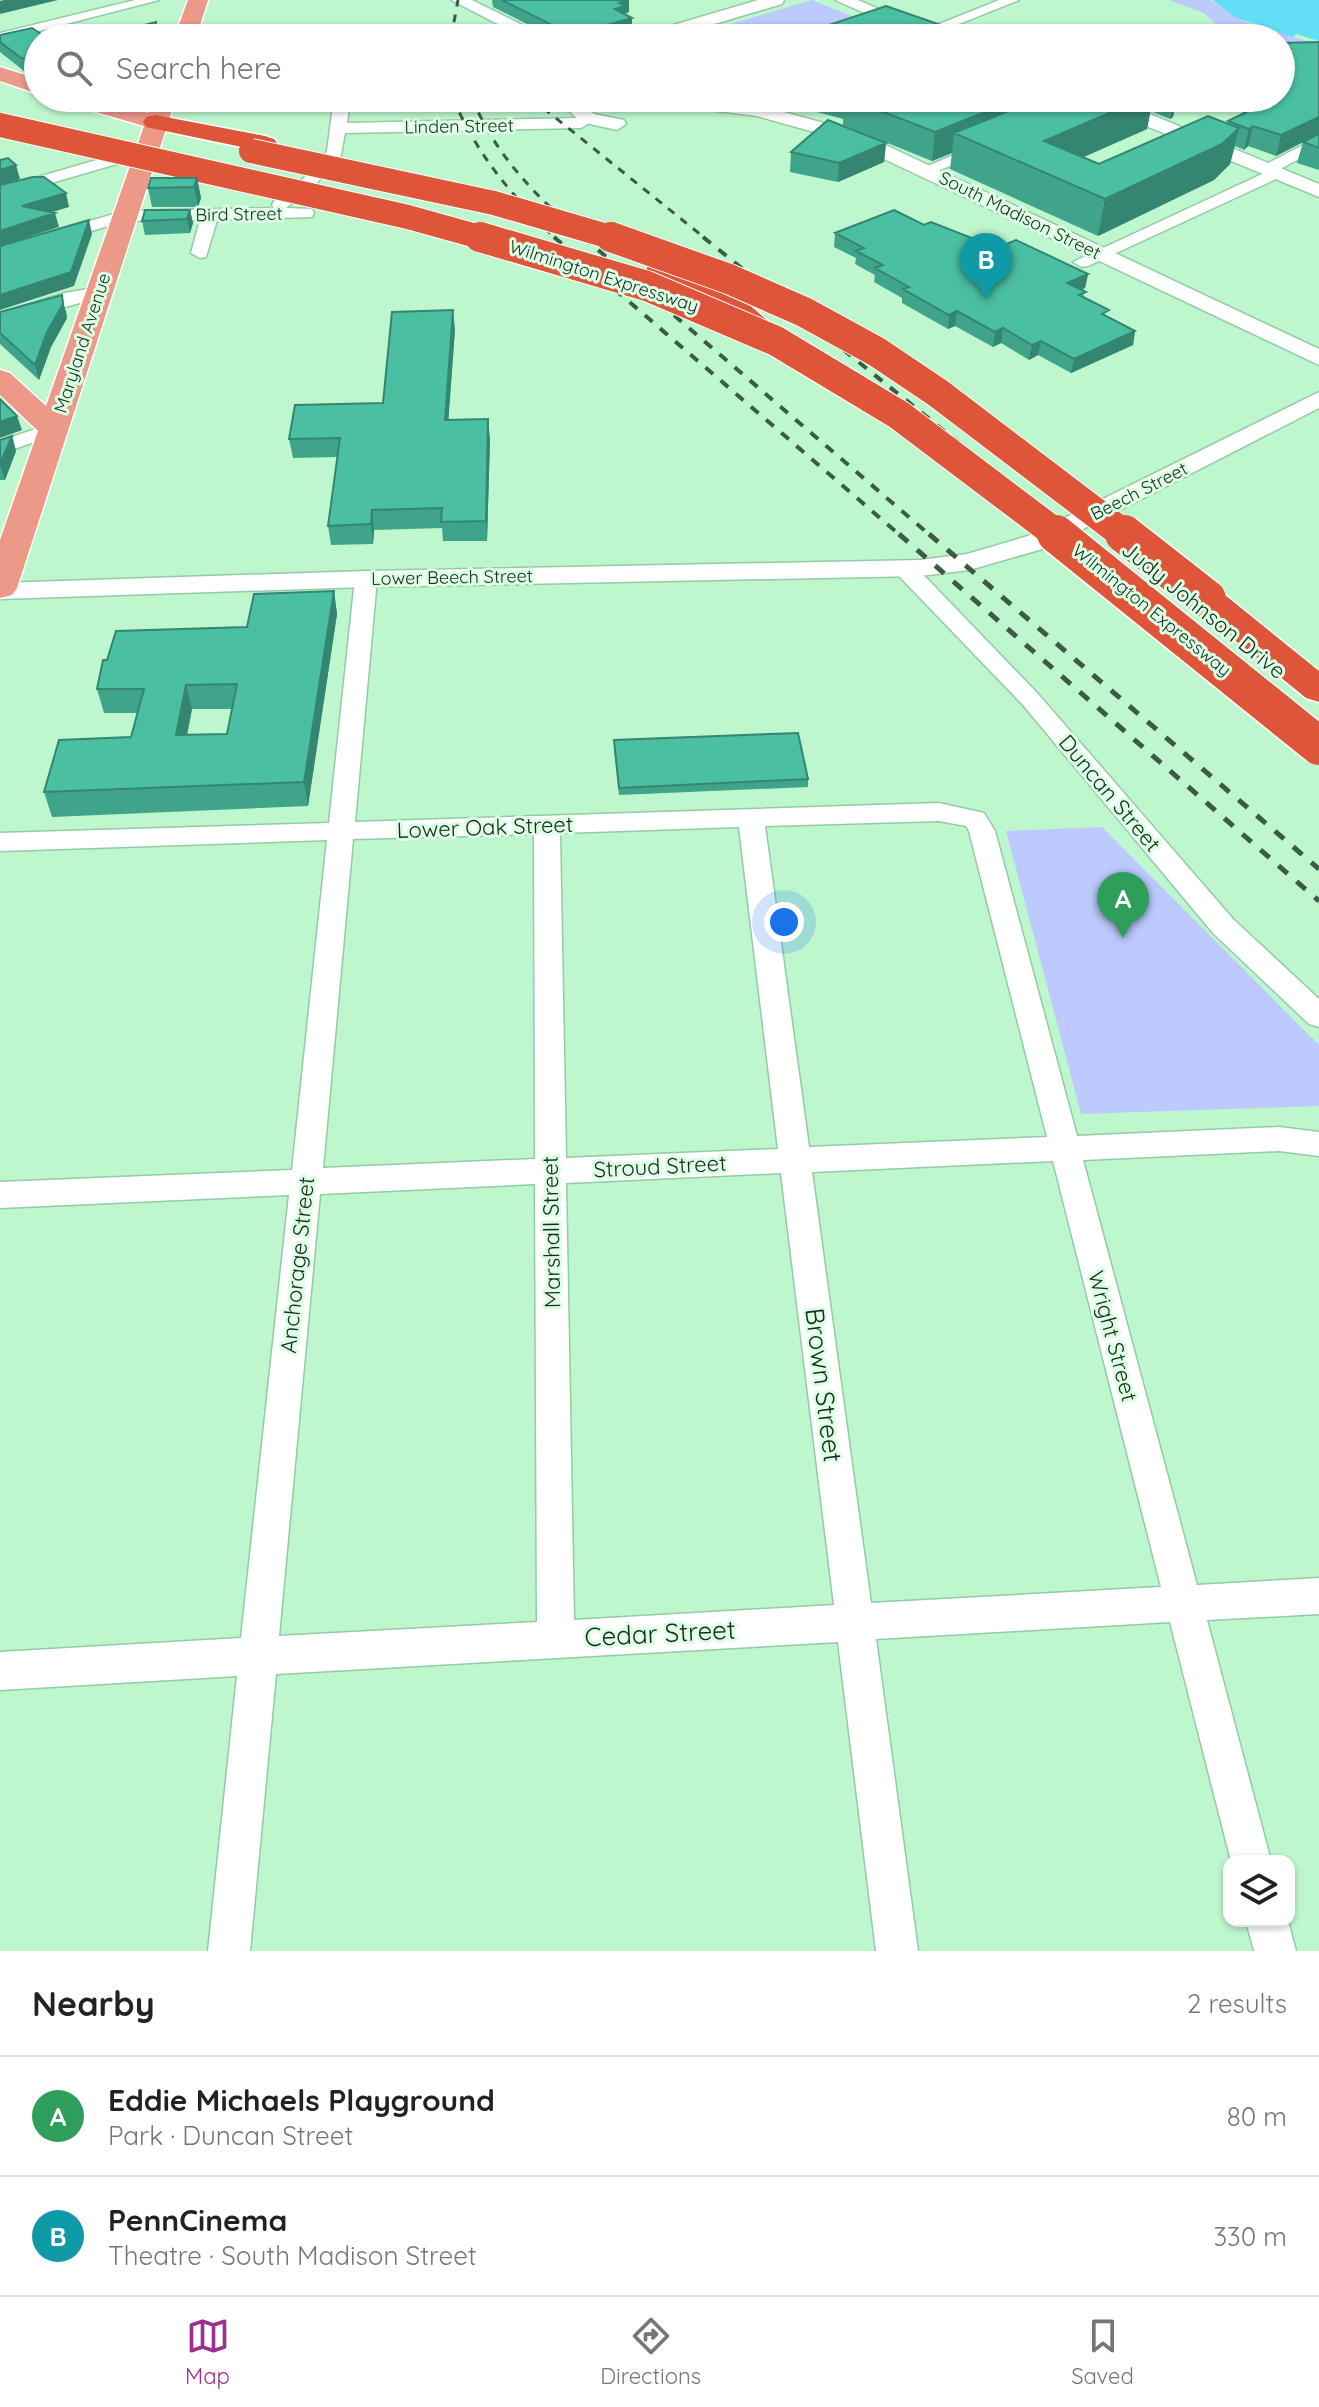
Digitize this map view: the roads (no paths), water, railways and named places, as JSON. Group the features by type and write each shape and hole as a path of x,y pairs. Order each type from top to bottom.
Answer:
{"highway":[{"name":"Wilmington Expressway","path":"0,98 24,103"},
{"name":"Wilmington Expressway","path":"66,112 484,200 577,224 712,272 798,311 878,353 1021,455 1319,690"},
{"path":"180,112 206,130"},
{"path":"0,114 435,205 581,243 660,269 721,295 776,341"},
{"path":"155,122 469,186 578,213 703,253 811,298 876,332 935,369 1137,520 1207,599"},
{"name":"Wilmington Expressway","path":"0,125 382,211 478,236 647,286 776,341 899,415 1008,495 1319,746"}],"main road":[{"path":"170,0 190,22"},
{"path":"0,74 24,82"},
{"path":"121,112 155,122"},
{"name":"Maryland Avenue","path":"0,590 159,112"},
{"path":"0,379 53,429"}],"street":[{"path":"53,24 152,0"},
{"path":"459,0 500,24"},
{"path":"696,24 776,0"},
{"path":"843,0 901,24"},
{"path":"957,24 1012,0"},
{"path":"190,22 217,24"},
{"path":"0,37 24,31"},
{"path":"265,213 309,182 335,152 340,112"},
{"path":"581,112 588,118 617,124"},
{"name":"South Madison Street","path":"762,112 833,130 926,170 1092,258 1319,358"},
{"path":"1120,112 1319,191"},
{"name":"Linden Street","path":"337,128 581,123"},
{"path":"926,170 999,141"},
{"path":"1092,258 1268,177 1276,165 1319,142"},
{"path":"0,193 146,151"},
{"name":"Bird Street","path":"0,253 124,216 306,213"},
{"path":"200,253 210,214"},
{"path":"0,319 71,297 99,292"},
{"name":"Beech Street","path":"904,568 969,562 1037,542 1319,399"},
{"path":"0,448 53,429"},
{"name":"Judy Johnson Drive","path":"1089,517 1319,703"},
{"name":"Lower Beech Street","path":"0,590 904,568"},
{"name":"Duncan Street","path":"904,568 1031,700 1223,926 1319,1016"},
{"name":"Anchorage Street","path":"229,1951 366,579"},
{"name":"Lower Oak Street","path":"0,842 939,812 969,817"},
{"name":"Wright Street","path":"969,817 975,819 982,831 1249,1855"},
{"name":"Brown Street","path":"751,818 897,1951"},
{"name":"Marshall Street","path":"547,825 556,1639"},
{"name":"Stroud Street","path":"0,1195 1279,1139 1319,1144"},
{"name":"Cedar Street","path":"0,1671 1319,1596"},
{"path":"1269,1927 1275,1951"}],"railway":[{"path":"454,24 458,0"},
{"path":"459,112 497,174 554,237"},
{"path":"479,112 493,139 520,175 585,239"},
{"path":"548,112 706,239"},
{"path":"554,237 901,536"},
{"path":"583,237 931,536"},
{"path":"703,237 1075,536"},
{"path":"899,534 1319,901"},
{"path":"929,534 1319,869"},
{"path":"1073,534 1319,732"}],"place":[{"name":"PennCinema","path":"986,299"},
{"name":"Eddie Michaels Playground","path":"1123,938"}]}
